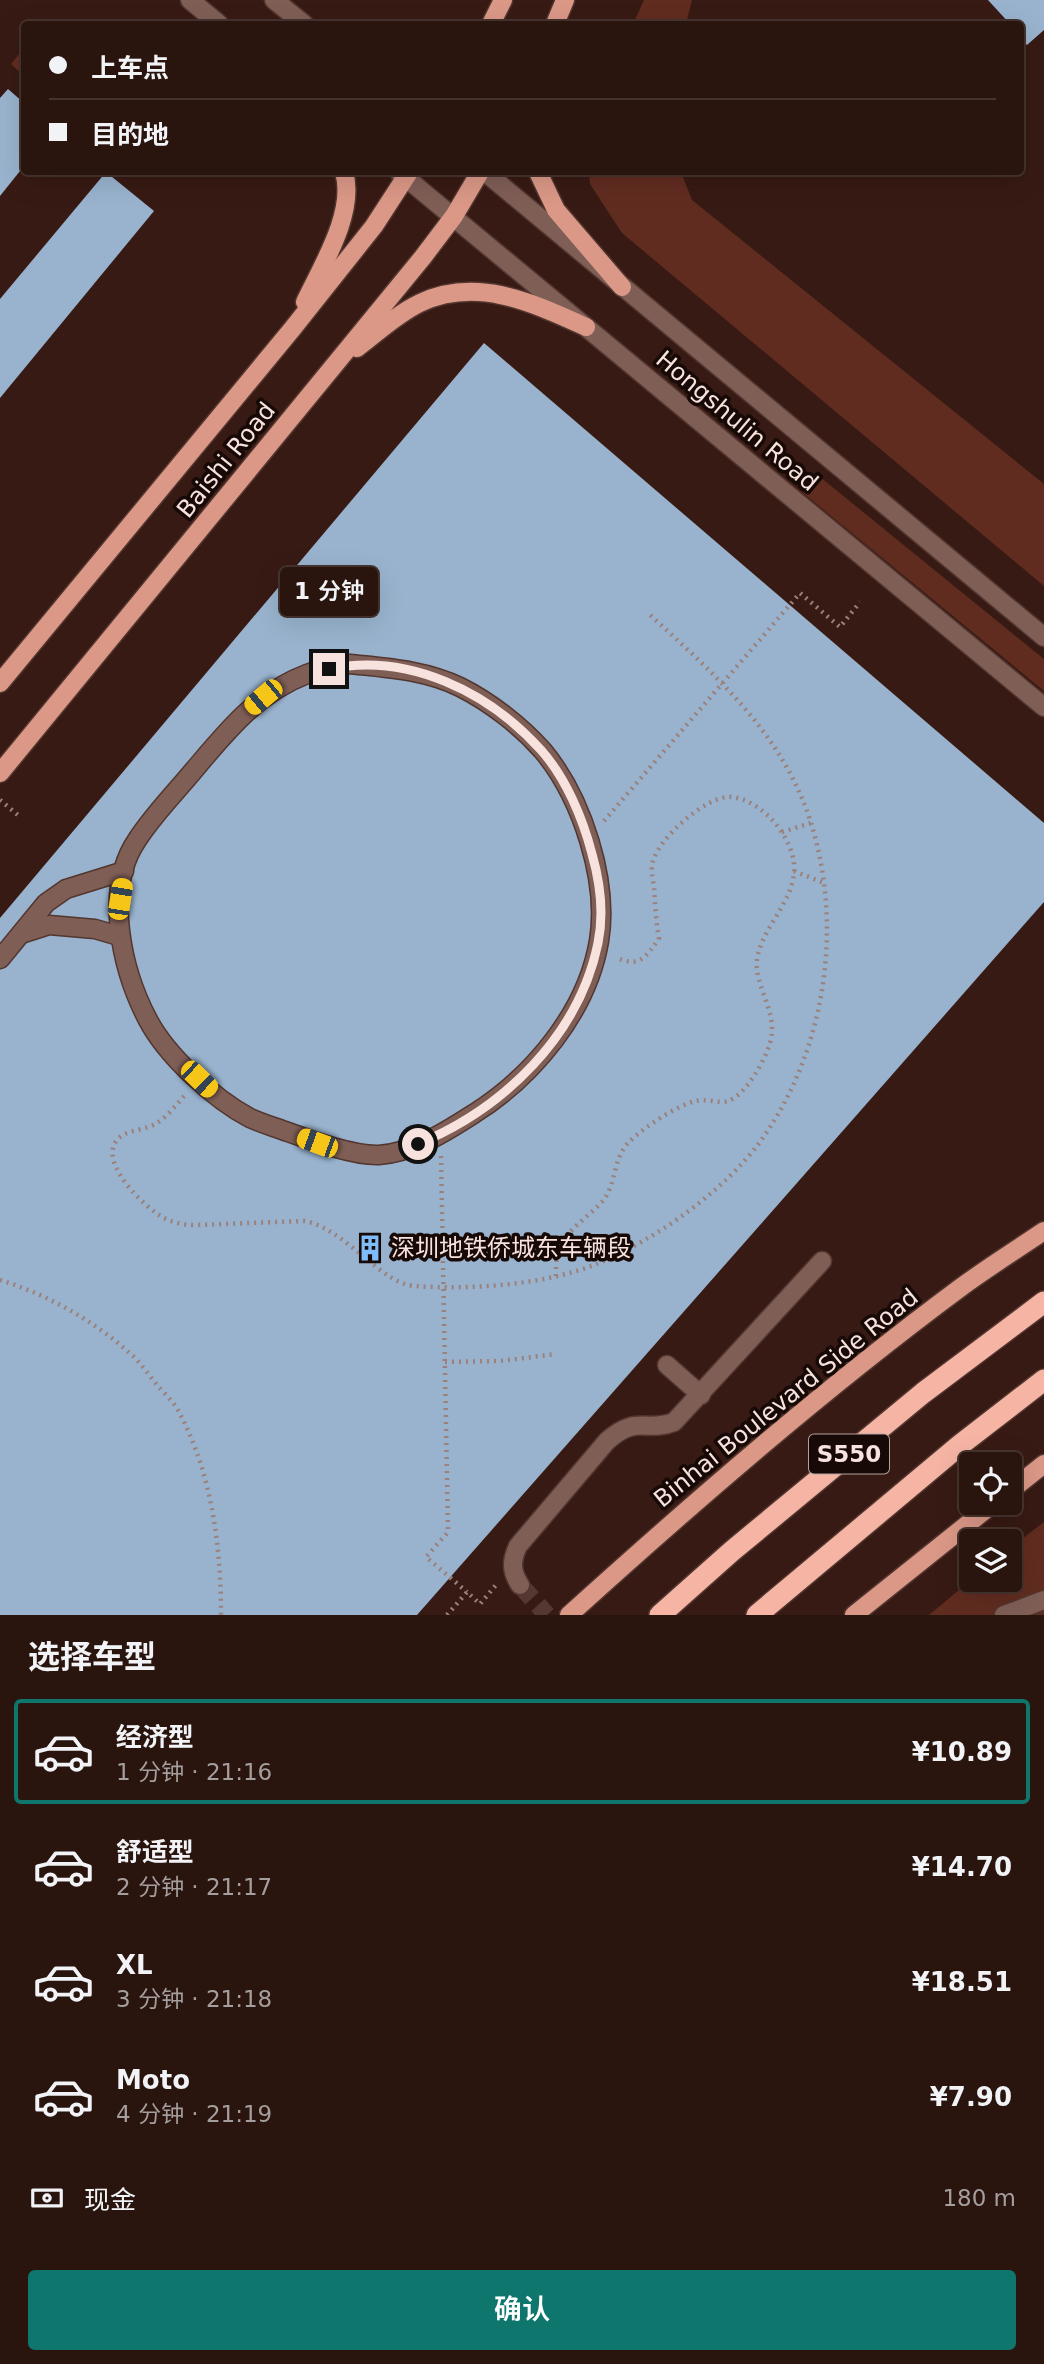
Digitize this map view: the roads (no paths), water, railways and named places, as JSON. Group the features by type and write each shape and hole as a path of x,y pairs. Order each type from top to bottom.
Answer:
{"highway":[{"name":"S550","path":"660,1615 732,1551 923,1393 1044,1302"},
{"name":"S550","path":"757,1615 960,1445 1044,1380"}],"main road":[{"path":"556,21 565,0"},
{"path":"293,328 344,216 348,198 344,175"},
{"name":"Baishi Road","path":"0,683 293,328 373,226 404,175"},
{"name":"Baishi Road","path":"0,773 423,257 481,175"},
{"path":"539,175 556,210 622,288"},
{"path":"333,367 417,304 443,294 471,291 501,294 537,305 586,327"},
{"name":"Binhai Boulevard Side Road","path":"569,1615 677,1517 819,1398 962,1287 1044,1231"},
{"path":"1022,1481 1044,1464"},
{"path":"854,1615 979,1515"}],"street":[{"path":"190,0 215,21"},
{"path":"274,0 300,21"},
{"name":"Hongshulin Road","path":"407,175 1044,707"},
{"name":"Hongshulin Road","path":"487,175 1044,637"},
{"path":"351,664 415,670 458,686 518,727 543,752 565,785 587,834 601,899 599,941 587,982 565,1023 532,1067 502,1096 441,1134 395,1153 375,1155 317,1143 251,1118 212,1093 174,1056 149,1023 131,981 119,936 124,871 134,843 240,716 263,697 308,674 351,664"},
{"path":"0,959 46,903 66,889 124,871"},
{"path":"20,934 49,925 95,929 119,936"},
{"path":"520,1585 513,1570 518,1546 607,1441 626,1427 674,1422 822,1261"},
{"path":"667,1365 701,1395"},
{"path":"1004,1615 1044,1600"}],"tunnel":[{"path":"520,1585 547,1615"}],"place":[{"name":"深圳地铁侨城东车辆段","path":"370,1248"}]}
